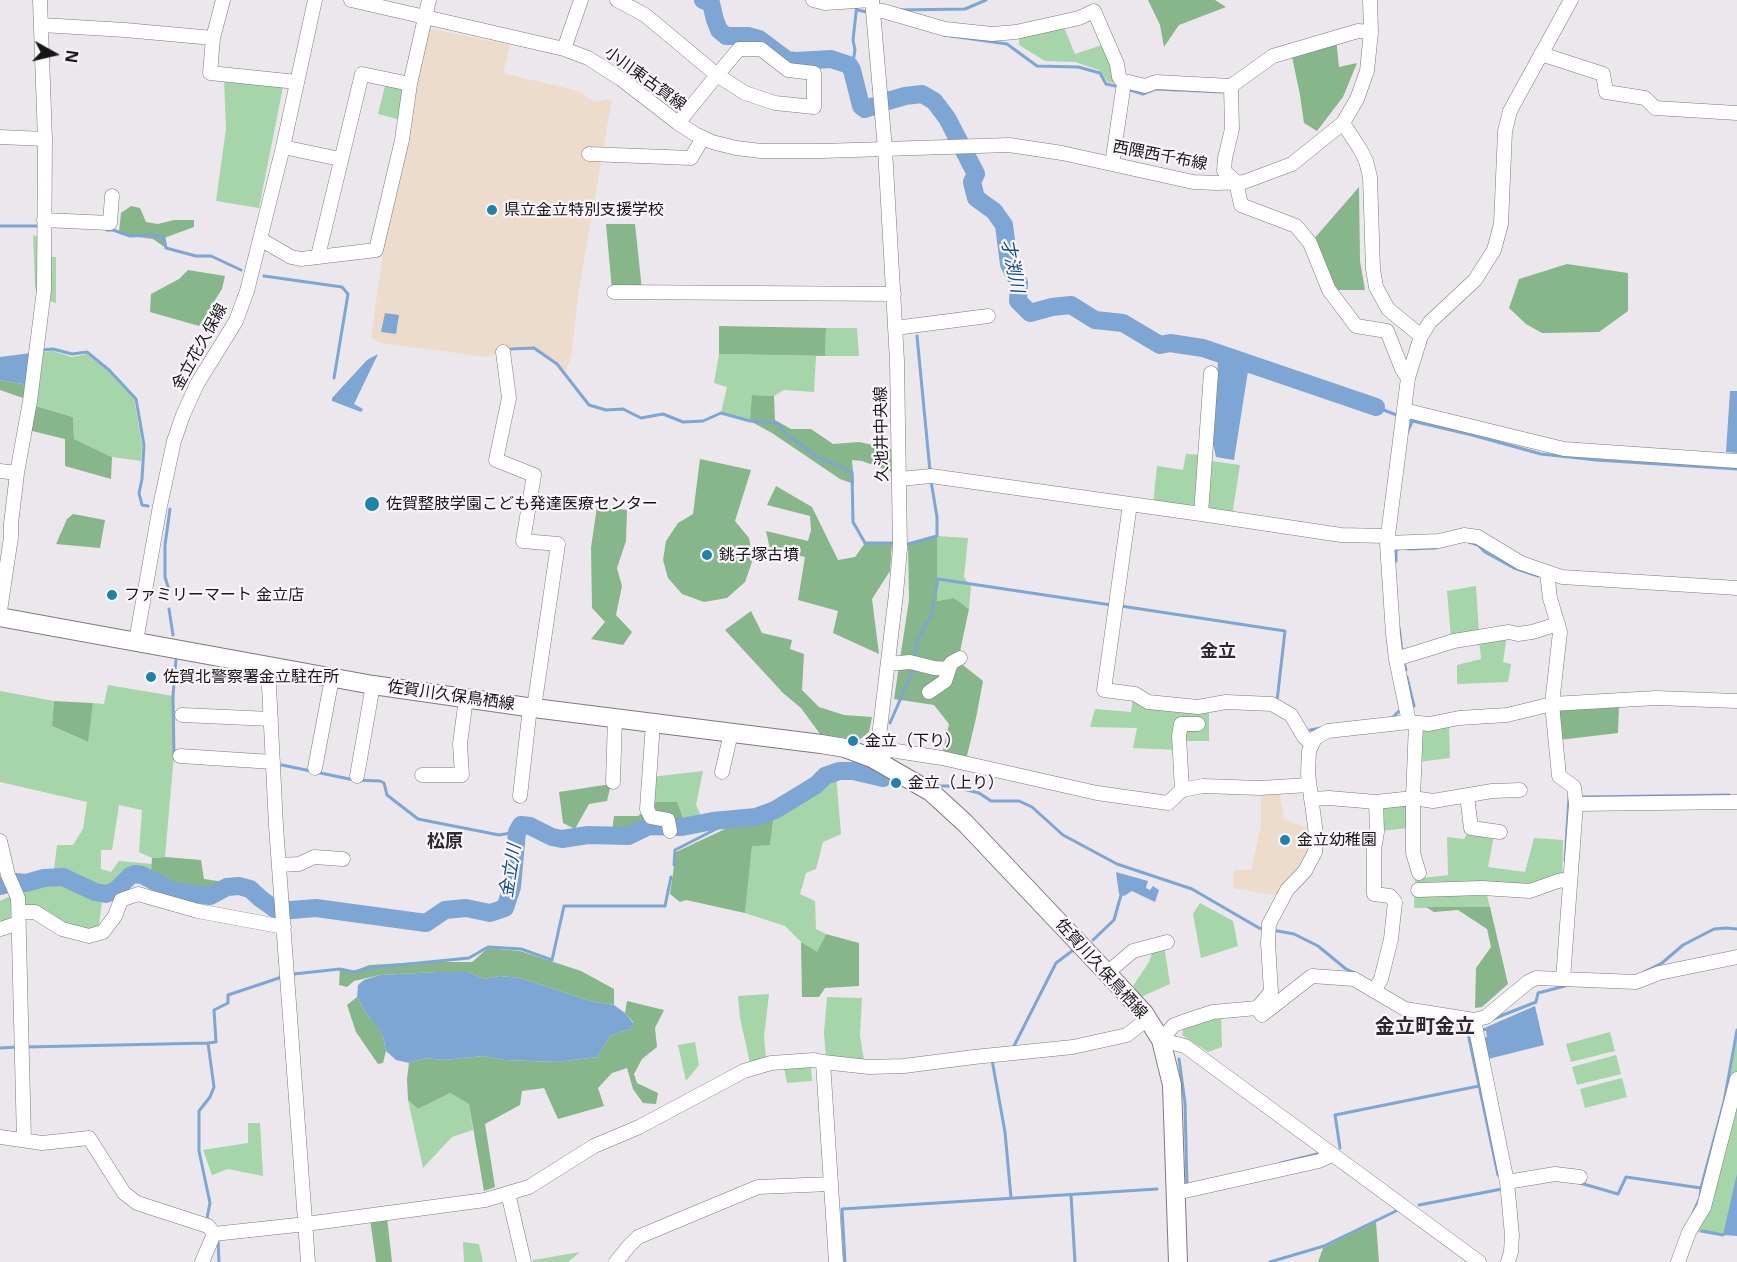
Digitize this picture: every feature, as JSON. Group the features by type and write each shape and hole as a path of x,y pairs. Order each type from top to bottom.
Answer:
{"main road":[{"name":"佐賀川久保鳥栖線","path":"0,617 374,685 821,744 845,748 872,758 931,792 965,823 1107,972 1147,1019 1161,1040 1172,1085 1178,1262"}],"street":[{"path":"0,611 11,537 17,473 30,401 44,290 45,139 40,0"},
{"path":"223,0 213,38 210,73 297,82"},
{"name":"金立花久保線","path":"136,641 174,441 197,384 236,321 247,291 283,147 315,0"},
{"name":"小川東古賀線","path":"351,0 564,49 588,58 621,79 678,123 703,138 736,148 761,151 822,151 954,146"},
{"path":"260,239 291,257 301,259 376,250 402,140 429,0"},
{"path":"564,49 581,0"},
{"path":"617,0 645,15 717,75 755,97 775,103 814,107 814,73 788,70 761,49 739,49 717,75 678,123"},
{"path":"813,0 825,3 857,1 945,29 992,34 1016,32 1079,18 1094,11 1117,64 1119,77 1124,87 1112,164"},
{"name":"西隈西千布線","path":"954,146 1009,145 1062,153 1193,182 1244,182 1293,164 1343,123 1357,99 1367,71 1371,32 1370,0"},
{"path":"1419,873 1413,853 1413,722 1396,659 1389,592 1387,539 1408,378 1421,336 1430,322 1474,280 1494,250 1502,216 1504,131 1510,111 1571,0"},
{"name":"久池井中央線","path":"872,5 882,103 894,294 900,479 900,548 879,737 872,758"},
{"path":"42,26 125,30 213,38"},
{"path":"1124,87 1129,82 1145,86 1156,82 1231,86 1273,56 1358,31 1371,32"},
{"path":"1541,54 1603,74 1606,92 1645,98 1655,108 1737,113"},
{"path":"318,256 362,74 411,84"},
{"path":"1231,86 1232,129 1224,171 1236,182 1241,205 1296,226 1310,243 1329,290 1356,326 1386,331 1408,378"},
{"path":"1343,123 1366,161 1370,177 1373,269 1376,287 1388,309 1421,336"},
{"path":"0,137 45,139"},
{"path":"589,154 691,158 703,138"},
{"path":"283,147 340,159"},
{"path":"44,226 110,223 112,196"},
{"path":"614,292 894,294"},
{"path":"895,328 988,316"},
{"path":"503,352 510,398 496,460 534,475 523,541 558,544 520,796"},
{"path":"1201,514 1211,374"},
{"path":"1404,410 1564,449 1737,461"},
{"path":"0,471 17,473"},
{"path":"900,479 931,476 1341,535 1439,541 1464,535 1478,537 1521,563 1562,576 1737,588"},
{"path":"1130,504 1104,690 1135,694 1148,702 1198,707 1226,702 1272,704 1291,715 1304,737 1312,744"},
{"path":"1547,573 1550,598 1560,632 1552,704 1560,776 1574,787 1576,804 1564,972"},
{"path":"1396,659 1454,641 1509,632 1518,634 1532,632 1558,624"},
{"path":"929,692 945,681 951,663 960,658"},
{"path":"888,664 910,662 933,668 949,669"},
{"path":"268,666 308,1262"},
{"path":"315,768 332,678"},
{"path":"357,776 374,685"},
{"path":"422,775 462,775 460,744 466,698"},
{"path":"1479,1262 1185,1046 1161,1040 1174,1025 1196,1017 1213,1012 1257,1008 1271,992 1268,929 1287,890 1305,871 1315,852 1316,834 1309,785 1309,751 1315,738 1329,731 1413,722 1429,724 1460,718 1507,715 1552,704 1656,698 1737,701"},
{"path":"182,715 271,719"},
{"path":"613,782 615,718"},
{"path":"653,723 647,809 651,817 669,826"},
{"path":"1182,790 1179,736 1181,724 1198,724"},
{"path":"722,772 731,733"},
{"path":"872,758 890,750 942,758 1096,793 1168,803 1182,790 1203,786 1260,788 1309,785"},
{"path":"180,756 273,762"},
{"path":"1311,799 1329,798 1376,802 1413,798 1432,801 1492,791 1520,790"},
{"path":"1467,796 1471,828 1500,832"},
{"path":"1376,802 1374,894 1390,896 1395,902 1391,939 1378,985"},
{"path":"1576,804 1737,802"},
{"path":"0,841 4,876 16,890 19,917 24,1140"},
{"path":"280,865 299,864 314,857 343,859"},
{"path":"1418,890 1482,888 1530,891 1570,879"},
{"path":"0,929 19,917 35,912 62,929 89,936 103,932 115,916 121,900 138,894 198,911 284,922"},
{"path":"1107,972 1133,951 1167,942"},
{"path":"1257,1008 1262,1015 1312,976 1354,979 1378,985 1404,1009 1474,1020 1486,1017 1536,978 1564,972 1636,982 1659,973 1737,957"},
{"path":"214,1234 485,1200 529,1187 594,1146 639,1127 744,1071 771,1063 814,1060 869,1067 904,1066 1073,1047 1127,1035 1147,1019"},
{"path":"1474,1020 1507,1182 1512,1235 1508,1262"},
{"path":"823,1062 836,1262"},
{"path":"1678,1262 1689,1232 1704,1208 1737,1079"},
{"path":"0,1137 42,1143 89,1138 124,1193 136,1203 208,1226 214,1234"},
{"path":"1176,1193 1319,1161 1332,1155"},
{"path":"1507,1182 1555,1174 1580,1177"},
{"path":"616,1262 638,1237 758,1187 830,1184"},
{"path":"508,1193 524,1262"},
{"path":"202,1262 214,1234"}],"shaded area":[{"name":"県立金立特別支援学校","path":"427,28 510,45 503,73 578,91 595,102 612,99 579,290 571,356 565,374 557,364 534,348 511,349 487,357 380,343 371,337 383,253"},
{"name":"金立幼稚園","path":"1261,789 1279,789 1284,819 1314,831 1313,850 1278,896 1233,888 1234,870 1251,870 1261,826"}],"green space":[{"path":"1148,0 1215,0 1226,7 1179,25 1164,47 1160,25"},
{"path":"1063,25 1075,54 1105,44 1120,84 1108,82 1099,70 1075,62 1045,61 1019,45 1019,34"},
{"path":"1336,38 1339,67 1357,63 1343,97 1317,131 1304,123 1291,52"},
{"path":"224,79 283,87 259,208 216,201 226,129"},
{"path":"386,82 405,86 401,120 378,114"},
{"path":"1359,187 1360,261 1365,290 1333,290 1313,240"},
{"path":"131,206 140,208 146,222 158,224 174,220 194,220 194,227 164,238 166,248 153,239 130,236 119,232 121,213"},
{"path":"606,224 635,224 642,290 612,290"},
{"path":"33,235 43,239 43,257 56,257 56,303 39,298 35,286"},
{"path":"1567,264 1628,273 1628,311 1599,332 1542,333 1526,324 1509,308 1519,279"},
{"path":"188,270 225,276 222,289 199,326 150,312 151,294 179,279"},
{"path":"719,326 826,328 825,356 719,354"},
{"path":"826,328 857,328 859,356 825,356"},
{"path":"53,351 72,357 87,354 108,371 134,398 142,445 141,461 112,457 74,439 73,417 32,405 39,352"},
{"path":"719,354 816,356 814,392 784,390 774,396 753,395 750,421 721,413 727,387 714,383"},
{"path":"0,380 28,385 26,399 0,390"},
{"path":"752,395 774,396 775,420 791,429 811,429 833,444 859,442 892,449 892,472 862,461 852,460 854,484 840,479 772,433 750,421"},
{"path":"32,405 73,417 74,439 112,457 111,479 65,466 65,439 28,430"},
{"path":"1186,454 1201,455 1195,510 1153,504 1157,466 1183,470"},
{"path":"700,459 751,470 735,521 749,538 753,559 745,582 727,598 704,602 682,594 668,578 663,560 666,541 678,523 693,514"},
{"path":"1211,461 1240,465 1232,516 1204,511"},
{"path":"776,486 812,507 838,560 855,557 865,543 892,543 890,571 872,599 879,654 833,633 838,611 798,600 805,557 770,549 766,531 808,541 811,530 810,516 767,505"},
{"path":"597,506 627,510 626,541 617,568 622,586 616,615 632,632 623,645 591,639 605,622 592,608 591,548"},
{"path":"73,514 105,520 100,548 56,544 67,519"},
{"path":"937,536 968,538 964,577 971,587 969,609 954,598 937,601"},
{"path":"937,536 937,601 954,598 969,609 958,661 983,681 966,760 942,755 949,724 934,705 894,699 909,600 908,544"},
{"path":"1476,586 1479,633 1451,638 1447,591"},
{"path":"751,611 762,633 792,640 790,649 804,654 802,690 819,707 844,715 872,717 869,732 859,740 820,734 801,708 783,693 725,630"},
{"path":"1507,635 1503,662 1511,664 1508,682 1457,684 1457,665 1481,659 1479,639"},
{"path":"108,685 173,696 175,743 165,857 152,858 139,852 142,810 119,805 112,850 101,850 101,869 111,872 119,861 152,864 151,872 136,869 120,876 109,888 97,885 77,874 54,869 57,845 73,845 83,829 87,802 0,782 0,691 54,701 52,726 87,742 93,703 104,704"},
{"path":"1133,698 1209,710 1209,741 1177,741 1177,750 1133,748 1137,728 1090,727 1095,709 1131,712"},
{"path":"54,701 93,703 88,742 52,726"},
{"path":"1619,706 1618,733 1559,740 1556,708"},
{"path":"1449,724 1450,758 1418,762 1418,727"},
{"path":"703,771 696,805 702,818 684,821 676,802 648,808 651,777"},
{"path":"836,775 841,834 823,842 816,869 806,873 800,894 815,901 816,929 826,934 817,953 801,942 785,926 745,913 752,845 770,845 774,814"},
{"path":"611,784 607,801 589,804 575,829 563,823 559,792"},
{"path":"1410,801 1409,828 1380,831 1378,804"},
{"path":"656,802 677,802 684,821 650,822 630,830 612,832 614,816 638,816"},
{"path":"774,814 770,845 752,846 745,913 686,900 680,902 670,894 676,852 740,822 756,821"},
{"path":"1469,831 1494,835 1488,867 1525,872 1534,838 1563,840 1562,884 1486,892 1490,907 1414,908 1415,879 1448,875 1447,837 1464,839"},
{"path":"152,858 201,860 204,879 224,882 208,892 173,886 151,872"},
{"path":"67,885 102,902 98,932 66,925 36,906 15,920 0,925 0,901 27,888"},
{"path":"1200,903 1233,921 1238,946 1201,958 1193,914"},
{"path":"1426,907 1490,907 1508,984 1482,1007 1475,1008 1476,968 1491,947 1487,929 1458,910 1434,912"},
{"path":"826,934 859,943 859,986 825,988 819,997 802,997 801,942 817,952"},
{"path":"1164,945 1170,984 1141,997 1133,986 1149,962 1154,947"},
{"path":"488,948 520,951 581,971 614,989 614,1005 590,1001 520,978 500,976 484,979 468,972 380,975 354,981 347,987 339,985 340,968 355,971 369,965 472,962"},
{"path":"769,994 764,1037 766,1058 750,1063 740,1018 738,996"},
{"path":"357,997 383,1036 386,1051 383,1063 378,1064 356,1032 347,1005"},
{"path":"827,997 862,998 860,1036 864,1060 826,1058 824,1033"},
{"path":"627,1001 664,1010 655,1028 657,1047 642,1059 634,1074 637,1083 658,1093 656,1104 643,1103 633,1089 627,1068 612,1073 598,1088 604,1106 558,1119 544,1088 522,1091 520,1105 485,1124 495,1187 484,1191 469,1104 450,1093 418,1109 408,1100 409,1063 426,1058 443,1060 484,1056 504,1060 557,1062 597,1057 611,1035 631,1029 633,1022 625,1013"},
{"path":"1221,1014 1222,1047 1208,1052 1182,1035 1184,1026"},
{"path":"1610,1032 1615,1051 1571,1062 1566,1044"},
{"path":"1737,1037 1737,1173 1724,1236 1696,1232 1725,1103"},
{"path":"695,1042 699,1065 686,1081 678,1045"},
{"path":"1616,1055 1621,1074 1577,1085 1572,1067"},
{"path":"811,1065 812,1081 787,1083 784,1067"},
{"path":"1622,1078 1627,1097 1585,1108 1580,1089"},
{"path":"450,1093 469,1104 473,1130 452,1137 423,1168 408,1100 418,1109"},
{"path":"248,1123 260,1123 263,1176 228,1169 212,1175 203,1150 248,1143"},
{"path":"387,1217 392,1262 376,1262 370,1219"},
{"path":"1376,1222 1379,1262 1318,1262 1323,1248"},
{"path":"463,1242 479,1244 483,1262 464,1262"},
{"path":"580,1252 568,1262 533,1262 533,1260"}],"water":[{"path":"385,313 399,315 396,334 381,332"},
{"path":"31,353 28,385 0,380 0,357"},
{"path":"378,354 354,404 363,409 361,412 332,401 332,398 367,360"},
{"path":"1218,361 1248,371 1234,460 1216,457 1213,444"},
{"path":"1730,391 1737,391 1737,453 1726,452"},
{"path":"1116,872 1148,881 1146,888 1150,890 1153,886 1159,890 1155,902 1132,891 1124,896 1119,894"},
{"path":"468,972 484,979 500,976 520,978 590,1001 614,1005 633,1023 631,1029 611,1035 597,1057 557,1062 504,1060 484,1056 443,1060 426,1058 409,1063 396,1060 386,1051 383,1036 357,997 358,985 364,980 380,975"},
{"path":"1535,1006 1544,1045 1488,1059 1484,1038 1487,1037 1486,1031 1482,1029"},
{"path":"1737,1173 1737,1236 1723,1235"}],"waterway":[{"name":"才渕川","path":"703,0 711,3 719,30 726,36 748,36 759,39 787,60 831,59 849,65 861,106 865,109 874,106"},
{"path":"897,10 965,9 986,0"},
{"path":"849,65 853,62 855,50 853,40 857,4"},
{"path":"857,10 867,12"},
{"path":"944,35 1007,44 1037,66 1078,67 1100,73 1106,84 1120,87"},
{"path":"1127,89 1143,94 1155,89 1223,92"},
{"name":"才渕川","path":"888,101 922,94 934,101 947,118 976,174 972,182 976,198 994,211 1004,225 1009,264 1019,283 1018,301 1030,313 1071,305 1095,320 1123,323 1160,345 1170,343 1203,348 1376,407"},
{"path":"0,226 40,226"},
{"path":"107,230 130,236 154,235 164,238 166,248 196,256 211,256 241,270"},
{"path":"264,276 342,287 348,294 334,378"},
{"path":"917,336 930,471"},
{"path":"511,349 534,348 557,364 589,405 606,410 623,409 641,418 663,414 683,422 703,421 721,413 750,421 777,423 785,433 816,456 852,472 853,522 865,543 892,543"},
{"path":"41,350 53,349 72,354 87,352 109,370 136,399 144,445 139,493 142,505 148,506"},
{"path":"1376,407 1399,416"},
{"path":"1408,420 1541,454 1737,469"},
{"path":"1407,433 1412,422"},
{"path":"908,544 937,536 937,517 931,481"},
{"path":"169,590 165,577 165,545 170,509"},
{"path":"1469,542 1478,545 1485,552 1514,568 1538,576"},
{"path":"1408,549 1436,548"},
{"path":"1396,561 1396,549 1399,549"},
{"path":"935,595 938,579 1111,605"},
{"path":"915,659 917,641 932,614 934,601"},
{"path":"1121,606 1285,631 1277,701"},
{"path":"169,609 173,635"},
{"path":"1399,627 1402,652"},
{"path":"174,755 173,696 176,659"},
{"path":"1404,662 1406,670"},
{"path":"890,723 914,668"},
{"path":"1407,677 1414,706"},
{"path":"1392,718 1399,711"},
{"path":"1310,730 1321,728"},
{"path":"282,765 354,780 380,781 384,783 387,795 418,819 499,835 517,832"},
{"name":"金立川","path":"0,886 63,877 95,892 106,894 116,890 135,874 142,875 173,891 210,896 227,887 239,886 250,889 275,909 316,908 426,923 445,910 466,908 490,913 505,908 512,887 517,832 521,825 530,826 552,837 562,839 588,835 628,836 649,826 682,827 756,817 775,810 816,785 825,776 839,771 853,771 883,778"},
{"path":"883,778 895,780"},
{"path":"935,786 951,786 979,793 991,801 1019,801 1032,807 1063,835 1117,864 1192,889 1259,928 1265,929"},
{"path":"1581,797 1729,795"},
{"path":"1565,861 1569,797"},
{"path":"674,865 675,850 722,826 744,818"},
{"path":"294,974 340,969 354,972 368,968 469,958 488,947 521,949 552,960 564,906 665,906 671,877"},
{"path":"1093,940 1114,920 1121,895"},
{"path":"1644,972 1662,963 1683,945 1714,929 1737,929"},
{"path":"1272,930 1294,934 1318,946 1346,969 1355,973"},
{"path":"1013,1048 1056,963 1072,951"},
{"path":"209,1220 207,1218 210,1203 199,1151 199,1111 210,1097 214,1087 208,1043 216,1042 214,1010 228,1003 228,995 282,977"},
{"path":"1493,1019 1536,1002 1538,993 1565,986"},
{"path":"1464,1024 1466,1024 1498,1175"},
{"path":"1701,1188 1724,1102 1737,1030"},
{"path":"27,1047 208,1043"},
{"path":"0,1048 18,1047"},
{"path":"1179,1059 1185,1103 1187,1186"},
{"path":"992,1060 1005,1132 1011,1198"},
{"path":"1340,1148 1335,1115 1479,1086"},
{"path":"1281,1163 1317,1154"},
{"path":"1580,1183 1618,1194 1626,1177 1701,1188 1700,1198 1693,1213"},
{"path":"845,1262 842,1209 1157,1189"},
{"path":"1419,1205 1502,1189"},
{"path":"1071,1195 1075,1262"},
{"path":"1270,1262 1324,1246 1396,1211"},
{"path":"1702,1231 1723,1235"},
{"path":"218,1239 219,1262"}],"place":[{"name":"県立金立特別支援学校","path":"492,210"},
{"name":"佐賀整肢学園こども発達医療センター","path":"372,504"},
{"name":"銚子塚古墳","path":"707,555"},
{"name":"ファミリーマート 金立店","path":"112,595"},
{"name":"佐賀北警察署金立駐在所","path":"151,677"},
{"name":"金立（下り）","path":"853,741"},
{"name":"金立（上り）","path":"896,783"},
{"name":"金立幼稚園","path":"1285,840"}],"district":[{"name":"金立","path":"1218,652"},
{"name":"松原","path":"445,842"},
{"name":"金立町金立","path":"1425,1027"}]}
